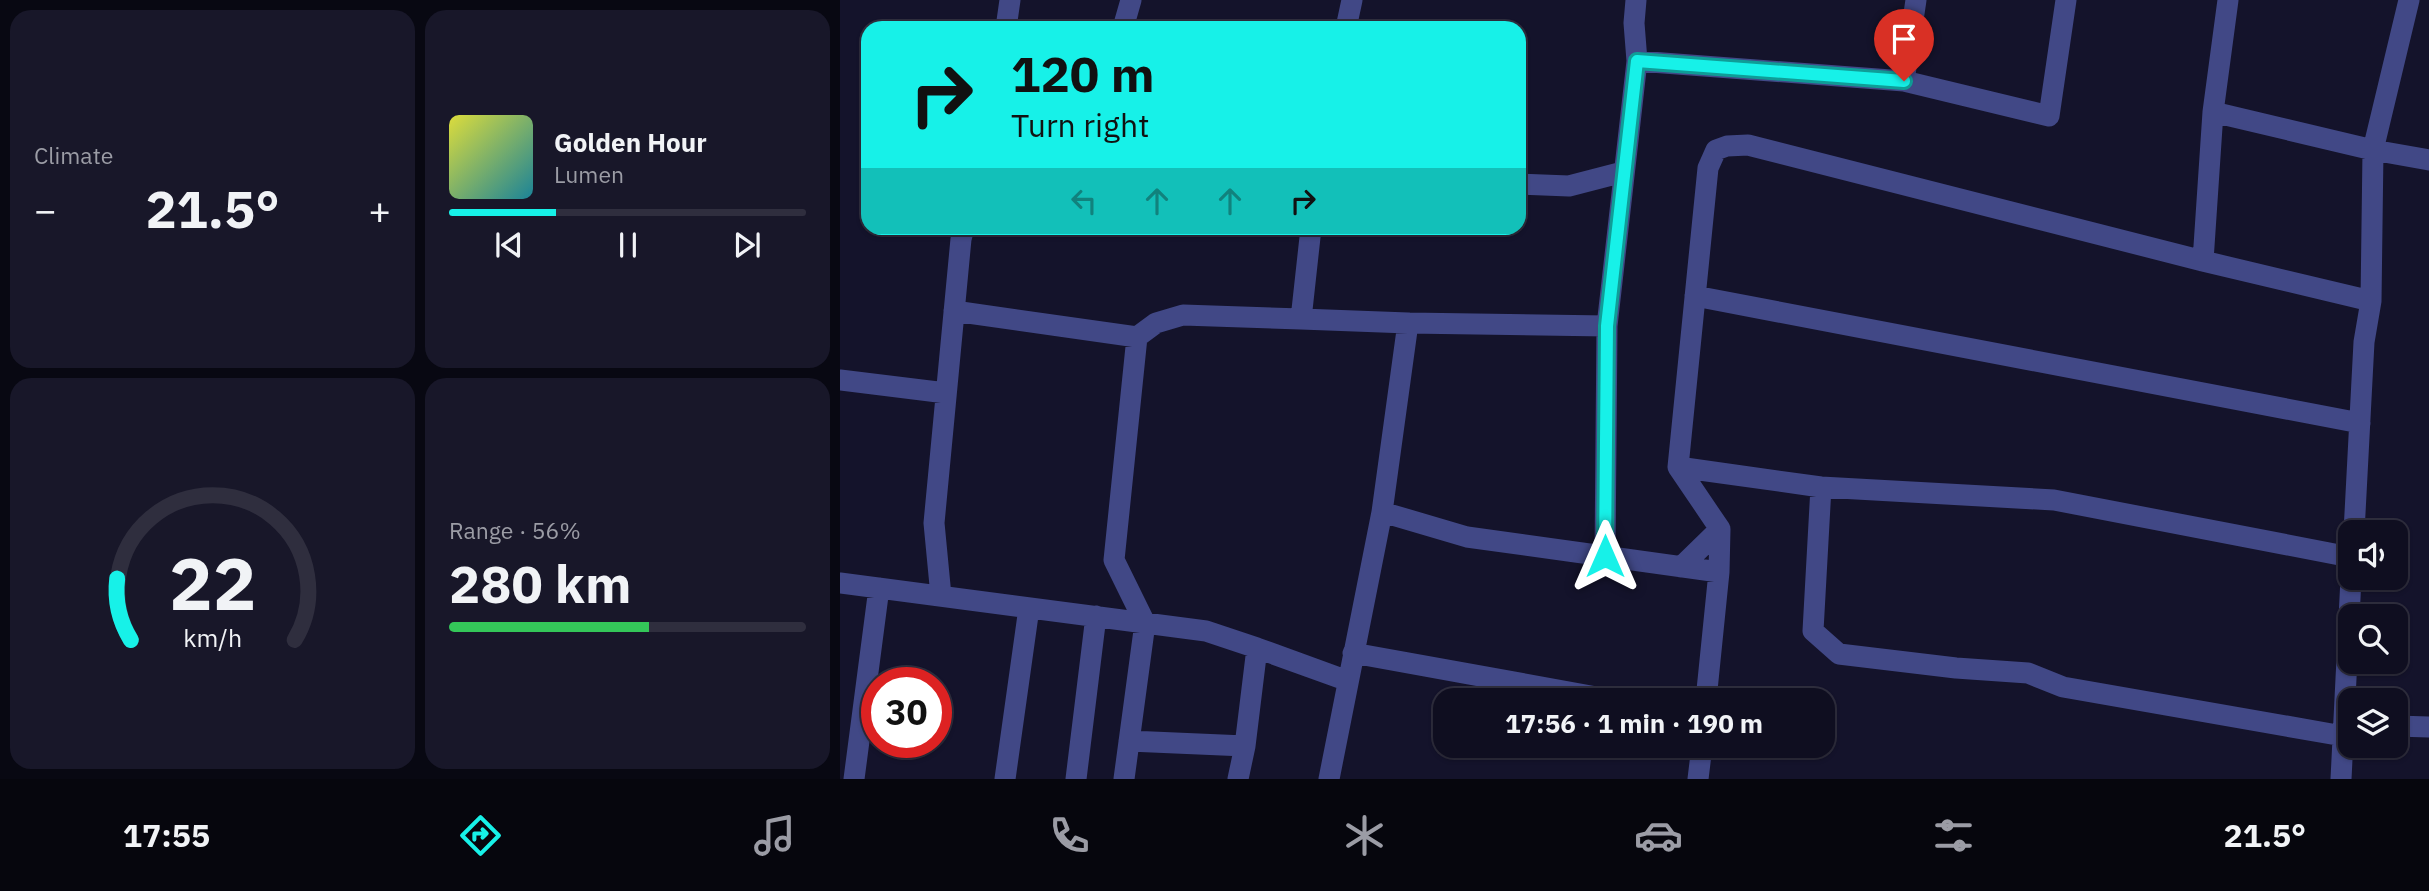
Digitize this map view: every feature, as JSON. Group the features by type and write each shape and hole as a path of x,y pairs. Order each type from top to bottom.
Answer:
{"street":[{"path":"1007,21 1010,0"},
{"path":"1125,21 1130,0"},
{"path":"1348,21 1352,0"},
{"path":"1605,556 1607,326 1637,61 1634,23 1636,0"},
{"path":"1904,81 1916,0"},
{"path":"1637,61 1904,81 2049,116 2066,0"},
{"path":"2203,261 2213,112 2228,0"},
{"path":"2355,520 2364,342 2371,301 2373,150 2409,0"},
{"path":"2213,112 2373,150 2429,160"},
{"path":"1707,688 1719,572 1720,529 1678,467 1708,168 1716,150 1727,146 1748,145 2371,301"},
{"path":"1526,184 1569,186 1623,172"},
{"path":"941,596 934,523 963,235"},
{"path":"1301,319 1310,235"},
{"path":"1695,296 2360,423"},
{"path":"954,311 1137,337 1156,323 1183,315 1408,323 1607,326"},
{"path":"1329,779 1381,512 1408,323"},
{"path":"1124,779 1145,623 1114,560 1137,337"},
{"path":"840,380 946,393"},
{"path":"1678,467 1821,487 2054,500 2338,555"},
{"path":"1821,487 1813,631 1839,654 1956,668 2028,673 2063,687 2338,726"},
{"path":"1381,512 1467,537 1719,572"},
{"path":"1681,567 1720,529"},
{"path":"840,583 1206,631 1348,681"},
{"path":"854,779 879,588"},
{"path":"2347,688 2351,590"},
{"path":"1005,779 1029,608"},
{"path":"1076,779 1096,617"},
{"path":"1238,779 1245,746 1257,648"},
{"path":"1353,653 1547,688"},
{"path":"2408,726 2429,727"},
{"path":"1129,741 1245,746"},
{"path":"1698,779 1701,758"},
{"path":"2340,779 2342,758"}],"route":[{"path":"1605,556 1607,326 1637,61 1904,81"}]}
